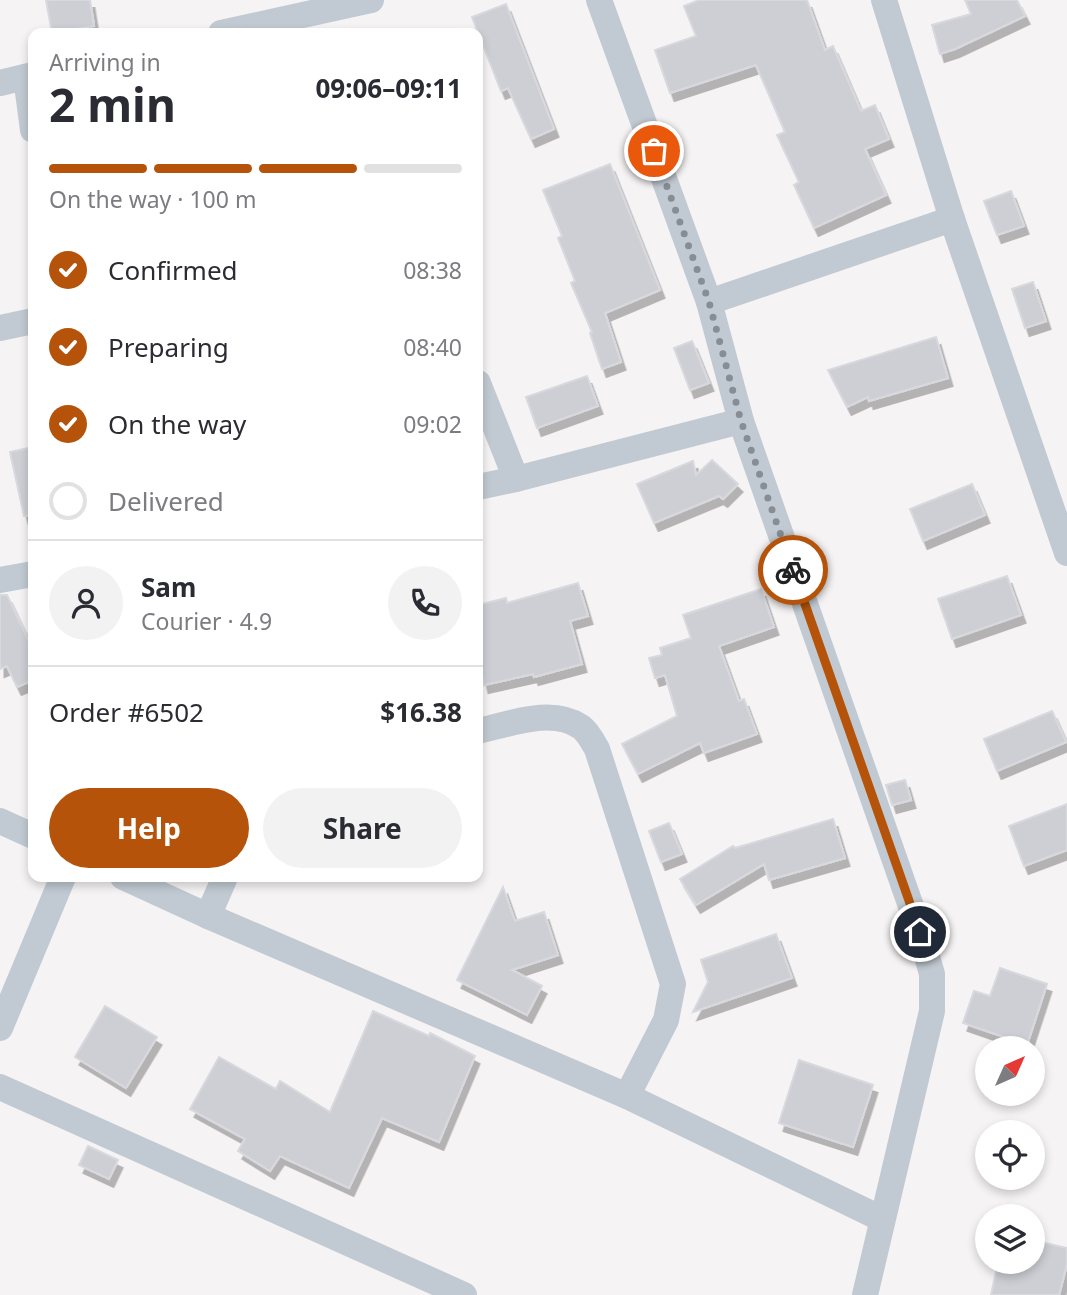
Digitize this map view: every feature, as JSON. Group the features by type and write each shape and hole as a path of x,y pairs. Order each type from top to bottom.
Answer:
{"street":[{"path":"599,0 709,302 741,421 920,932 932,974 932,1011 865,1295"},
{"path":"884,0 952,219 1059,502 1067,553"},
{"path":"243,28 362,1"},
{"path":"0,83 28,76"},
{"path":"709,302 952,219"},
{"path":"0,328 28,322"},
{"path":"483,396 516,479"},
{"path":"483,486 741,421"},
{"path":"0,580 28,575"},
{"path":"483,730 549,716 567,720 583,728 597,749 673,984 666,1020 627,1096"},
{"path":"0,821 28,834"},
{"path":"0,1028 61,882"},
{"path":"134,882 627,1096 882,1219"},
{"path":"208,916 223,882"},
{"path":"0,1087 464,1295"}],"building":[{"path":"46,0 90,0 94,26 51,28"},
{"path":"699,0 807,0 825,50 833,46 861,111 875,105 889,139 865,149 886,195 814,228 794,185 799,182 777,135 785,132 756,65 670,93 655,50 696,36 684,6"},
{"path":"965,0 1017,0 1025,16 940,54 932,25 971,14"},
{"path":"506,4 554,129 531,139 508,88 501,91 483,45 483,28 476,28 472,17"},
{"path":"610,164 660,290 605,313 621,362 602,369 590,333 592,332 571,283 575,281 558,238 562,236 543,190"},
{"path":"1011,191 1024,226 997,235 984,201"},
{"path":"1033,282 1046,321 1025,328 1012,289"},
{"path":"936,337 948,378 869,401 868,397 847,407 828,370"},
{"path":"692,341 709,383 690,390 674,348"},
{"path":"587,376 598,406 537,428 526,397"},
{"path":"28,448 28,516 24,516 10,452"},
{"path":"712,460 738,484 723,499 719,496 654,523 637,484 693,461 696,475"},
{"path":"972,484 985,515 923,541 910,509"},
{"path":"1007,576 1021,615 952,639 938,599"},
{"path":"578,583 588,616 570,621 582,664 534,677 533,674 484,685 483,604 506,598 507,603"},
{"path":"761,589 774,627 719,646 739,701 744,699 757,734 704,753 700,743 638,774 622,744 677,716 665,675 655,678 649,658 662,655 660,648 691,638 683,615"},
{"path":"0,595 7,595 28,639 28,682 17,687 7,666 0,669"},
{"path":"1052,711 1066,742 997,771 984,739"},
{"path":"905,780 911,800 892,805 886,785"},
{"path":"1067,804 1067,850 1024,866 1009,826"},
{"path":"833,819 845,858 769,880 764,864 696,905 680,879 733,846 735,848"},
{"path":"669,823 682,854 661,862 649,831"},
{"path":"503,887 515,921 544,912 558,955 512,970 542,986 527,1015 457,980"},
{"path":"776,934 792,978 693,1012 708,982 701,960"},
{"path":"1000,968 1047,984 1030,1036 1001,1036 963,1023 974,991 990,996"},
{"path":"105,1006 157,1037 126,1088 75,1057"},
{"path":"373,1011 429,1036 430,1033 475,1056 439,1142 382,1118 349,1188 280,1156 270,1171 238,1151 245,1139 190,1109 219,1057 276,1089 280,1081 330,1112"},
{"path":"799,1060 873,1085 853,1147 779,1123"},
{"path":"88,1146 118,1160 109,1179 79,1165"},
{"path":"1045,1243 1067,1248 1067,1264 1059,1295 991,1295 995,1274 1045,1274"}],"way so far":[{"path":"654,151 709,302 741,421 793,570"}],"route":[{"path":"793,570 920,932"}]}
